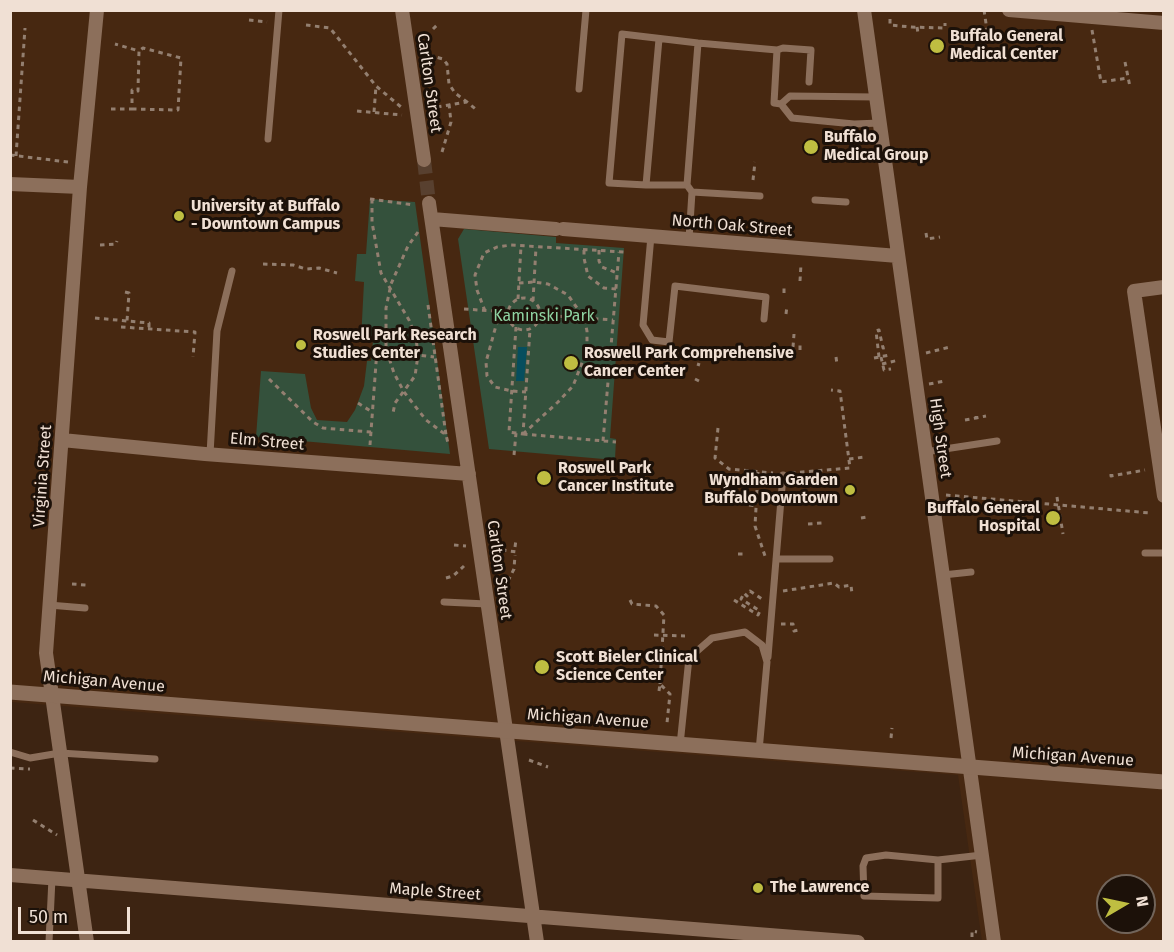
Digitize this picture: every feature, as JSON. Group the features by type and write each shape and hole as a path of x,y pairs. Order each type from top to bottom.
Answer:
{"street":[{"name":"Virginia Street","path":"87,942 46,653 80,187 97,10"},
{"name":"Carlton Street","path":"402,10 424,160"},
{"name":"High Street","path":"864,10 994,942"},
{"path":"1009,10 1093,19 1164,23"},
{"path":"10,184 80,187"},
{"name":"Carlton Street","path":"429,203 537,942"},
{"name":"North Oak Street","path":"432,219 898,256"},
{"path":"1164,287 1134,291 1164,496"},
{"name":"Elm Street","path":"62,440 469,474"},
{"name":"Michigan Avenue","path":"10,692 1164,782"},
{"name":"Maple Street","path":"10,875 858,942"}],"lane":[{"path":"268,139 279,10"},
{"path":"579,88 586,10"},
{"path":"687,185 609,183 622,34 777,50 783,48 811,50 809,82"},
{"path":"646,185 659,39"},
{"path":"689,239 692,192 687,185 698,43"},
{"path":"777,50 774,103 781,104 792,118 854,124 880,123"},
{"path":"781,104 790,96 876,97"},
{"path":"692,192 760,196"},
{"path":"816,200 846,202"},
{"path":"651,236 643,325 652,340 669,342 675,286 766,297 764,319"},
{"path":"210,454 217,331 232,271"},
{"path":"925,452 997,441"},
{"path":"759,751 783,474"},
{"path":"1145,553 1164,553"},
{"path":"776,559 830,559"},
{"path":"943,575 971,572"},
{"path":"444,602 487,604"},
{"path":"49,606 85,608"},
{"path":"680,745 689,658 712,638 745,632 762,645 767,662"},
{"path":"10,752 30,758 60,753 155,759"},
{"path":"938,860 938,898 864,896 863,866 866,858 886,855 938,860 982,855"},
{"path":"49,942 52,878"}],"path":[{"path":"984,10 987,30"},
{"path":"890,19 890,25 917,27 945,28 945,23"},
{"path":"1093,19 1101,82 1128,78"},
{"path":"249,20 267,22"},
{"path":"306,25 330,28 376,86 401,107"},
{"path":"433,28 437,25"},
{"path":"917,27 918,33"},
{"path":"16,156 25,28"},
{"path":"115,44 134,50 140,51 142,48 181,58 176,118"},
{"path":"134,50 135,44"},
{"path":"132,109 132,90 138,91 140,51"},
{"path":"429,55 443,59 447,64 449,84 455,93 478,111"},
{"path":"1125,62 1130,87"},
{"path":"374,112 376,86"},
{"path":"437,107 467,102"},
{"path":"442,152 451,122 449,104"},
{"path":"111,109 178,110"},
{"path":"357,111 402,115"},
{"path":"10,155 70,163"},
{"path":"753,180 755,162"},
{"path":"393,413 395,403 415,376 418,355 416,338 409,320 389,290 381,273 372,222 371,199 414,205"},
{"path":"420,244 418,232 408,246 389,290 386,308 387,351 394,373 404,392 426,420 446,435"},
{"path":"926,233 927,239 940,237"},
{"path":"100,245 116,244 117,241"},
{"path":"518,299 528,299 537,304 540,315 537,324 530,329 523,330 510,322 510,307 518,299 521,246"},
{"path":"485,311 477,290 475,275 484,253 497,247 521,246 624,252"},
{"path":"533,301 536,247"},
{"path":"584,250 588,276 604,288 616,289"},
{"path":"599,250 599,261 602,267 617,273"},
{"path":"603,441 619,252"},
{"path":"263,264 293,265 306,269 319,267 338,273"},
{"path":"800,281 801,264"},
{"path":"519,283 548,284 568,295 584,318 587,331 587,350 573,386 523,434"},
{"path":"784,285 784,293"},
{"path":"125,292 129,293 127,321"},
{"path":"427,300 448,443"},
{"path":"786,314 787,306"},
{"path":"464,309 509,312"},
{"path":"500,311 486,362 487,376 495,387 526,392"},
{"path":"540,315 613,320"},
{"path":"149,328 150,317"},
{"path":"95,318 149,323"},
{"path":"121,327 195,332 193,357"},
{"path":"516,327 509,432 616,442"},
{"path":"523,434 530,329"},
{"path":"888,347 883,348 879,330 876,331 884,370 891,369"},
{"path":"793,347 794,334"},
{"path":"800,341 800,350"},
{"path":"370,445 374,349 435,357"},
{"path":"874,358 890,355"},
{"path":"836,357 837,364"},
{"path":"269,379 313,422 323,428 371,432"},
{"path":"929,384 945,381"},
{"path":"783,474 850,468 840,391 831,390"},
{"path":"358,403 372,412"},
{"path":"965,420 986,416"},
{"path":"718,428 715,458 729,469 775,473"},
{"path":"514,455 516,433"},
{"path":"849,459 865,457"},
{"path":"1111,474 1111,476 1145,471"},
{"path":"758,472 755,526 766,559"},
{"path":"946,495 1150,513"},
{"path":"1057,497 1063,534"},
{"path":"749,505 757,506"},
{"path":"861,518 867,517"},
{"path":"808,524 822,523"},
{"path":"515,547 516,540"},
{"path":"738,554 745,554"},
{"path":"504,589 513,569 515,555"},
{"path":"446,578 453,576 464,566"},
{"path":"782,591 834,583 839,587 851,585 852,594"},
{"path":"72,584 86,585"},
{"path":"734,600 758,615 760,611 741,599 744,593 747,596 750,591 762,599 769,596"},
{"path":"630,600 632,604 656,606 664,615 659,691"},
{"path":"779,624 793,624 794,631 799,630"},
{"path":"654,635 685,636"},
{"path":"660,684 670,694 667,723"},
{"path":"891,738 892,728"},
{"path":"529,760 548,767"},
{"path":"33,820 63,838"},
{"path":"972,937 972,932 977,932"}],"shaded area":[{"path":"10,11 1163,11 1163,941 982,941 958,775 11,702"}],"green space":[{"path":"370,199 415,202 450,454 256,437 261,371 305,374 311,408 317,420 347,422 355,410 364,386 367,361 371,361 373,341 361,340 364,282 355,281 357,254 366,254"},
{"name":"Kaminski Park","path":"464,229 556,237 556,243 624,248 610,438 616,439 615,460 489,449 458,239"}],"water":[{"path":"518,347 527,347 524,381 516,381"}],"tunnel":[{"path":"424,160 429,203"}],"place":[{"name":"Buffalo General Medical Center","path":"937,46"},
{"name":"Buffalo Medical Group","path":"811,147"},
{"name":"University at Buffalo - Downtown Campus","path":"179,216"},
{"name":"Roswell Park Research Studies Center","path":"301,345"},
{"name":"Roswell Park Comprehensive Cancer Center","path":"571,363"},
{"name":"Roswell Park Cancer Institute","path":"544,478"},
{"name":"Wyndham Garden Buffalo Downtown","path":"850,490"},
{"name":"Buffalo General Hospital","path":"1053,518"},
{"name":"Scott Bieler Clinical Science Center","path":"542,667"},
{"name":"The Lawrence","path":"758,888"}]}
